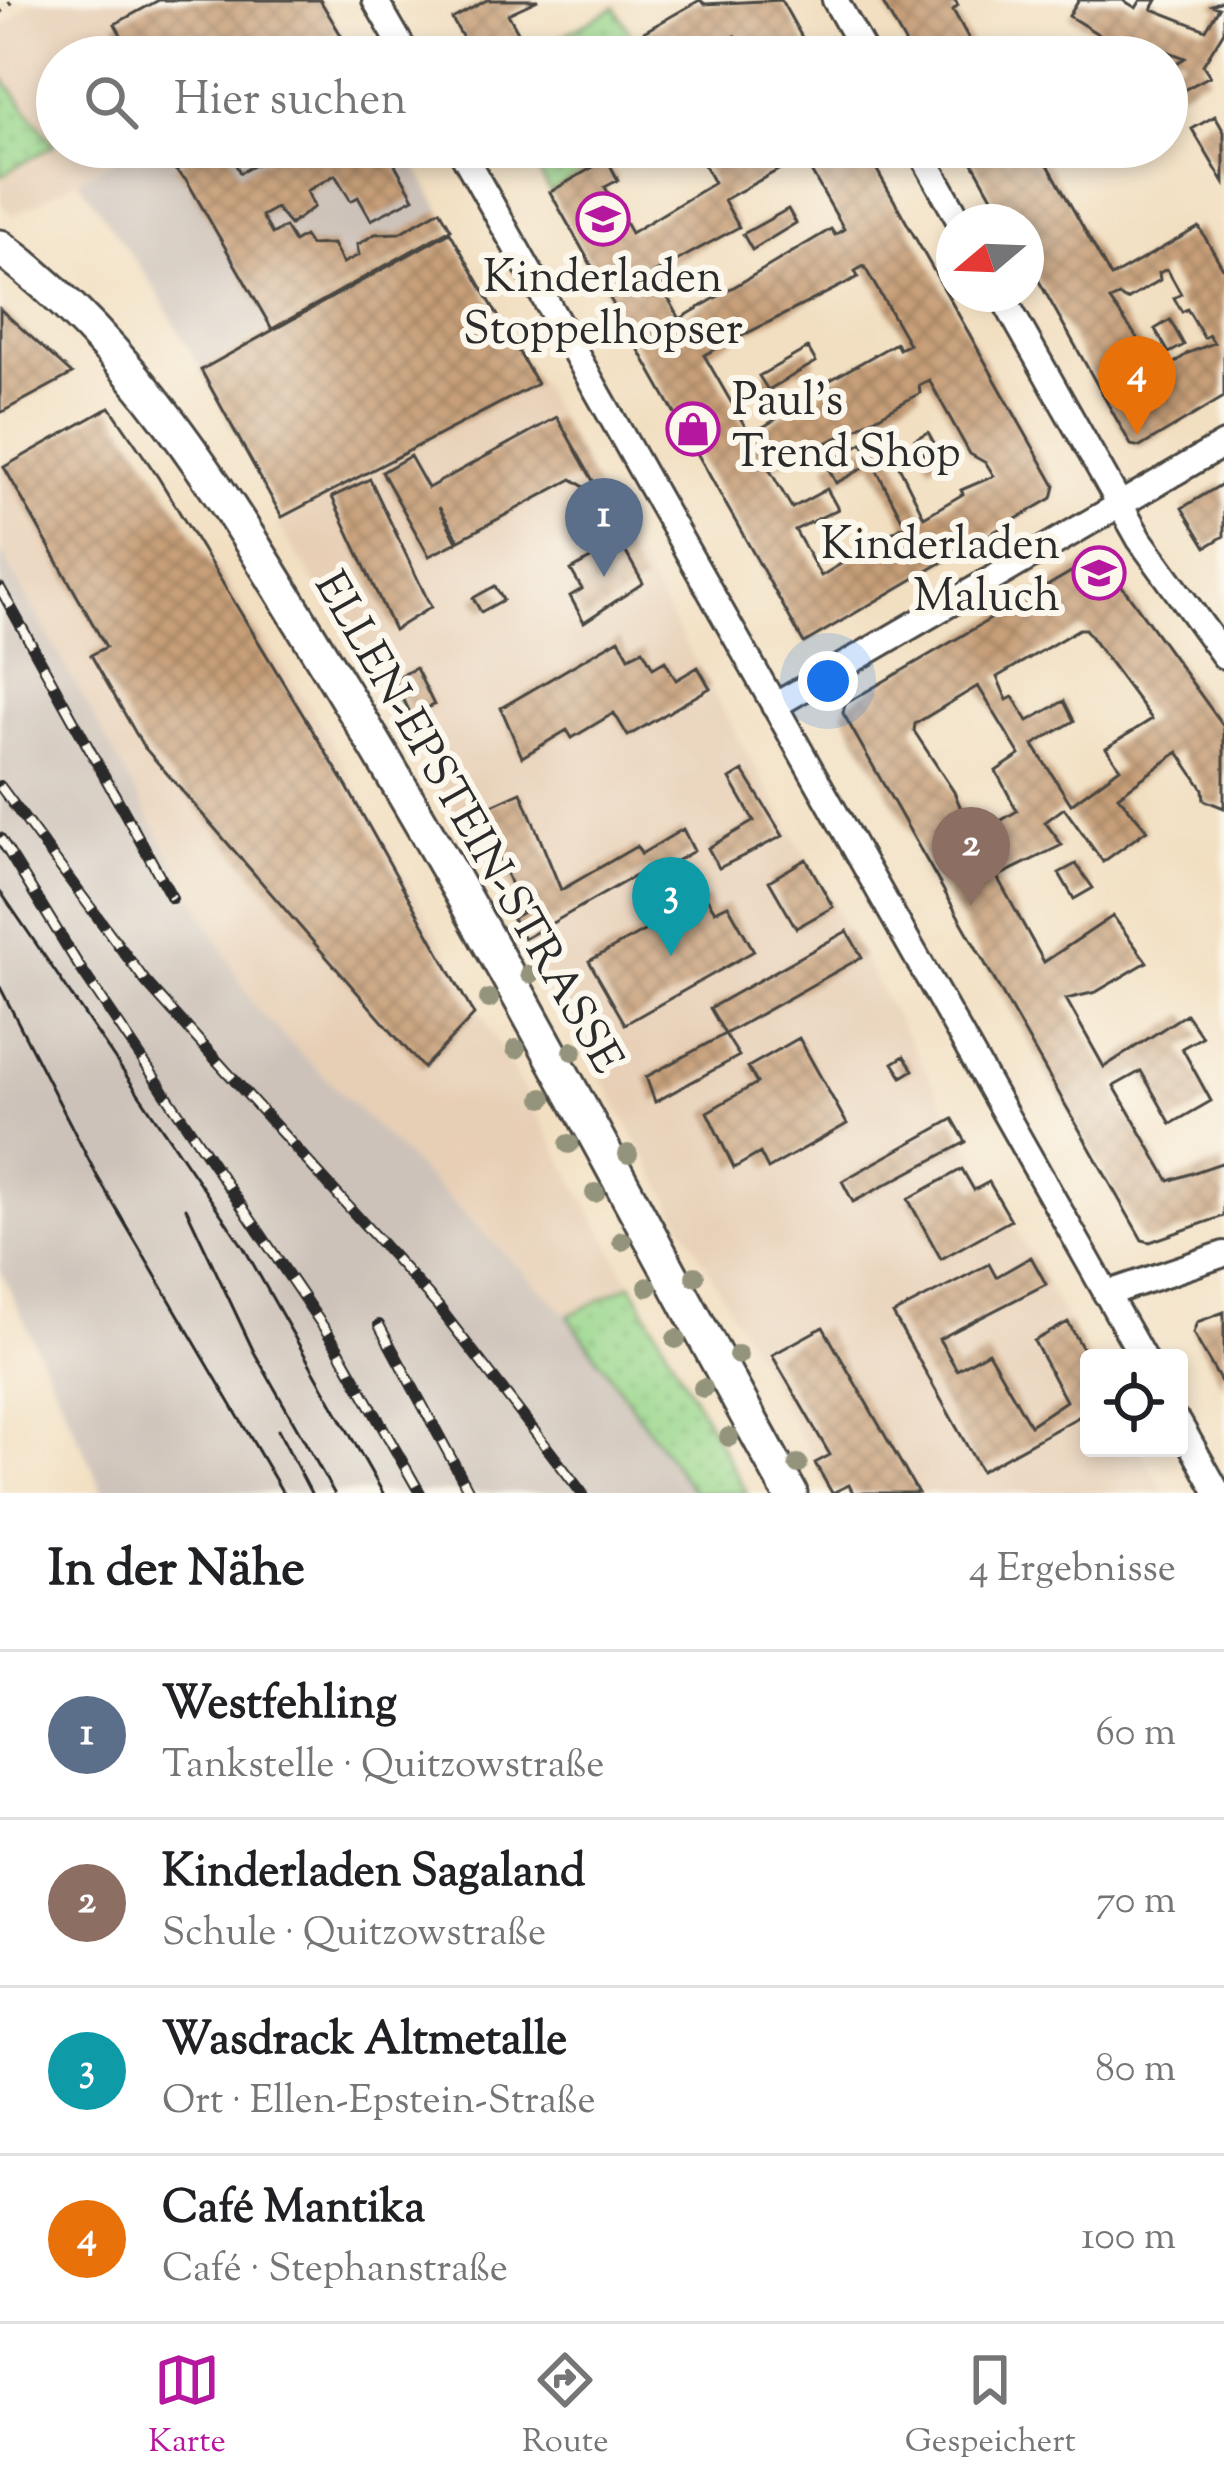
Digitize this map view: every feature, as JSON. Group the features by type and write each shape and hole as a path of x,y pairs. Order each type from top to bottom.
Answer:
{"main road":[{"name":"ELLEN-EPSTEIN-STRASSE","path":"0,247 122,358 213,482 392,771 790,1493"}],"street":[{"path":"375,0 395,36"},
{"path":"836,0 856,36"},
{"path":"471,168 1137,1349"},
{"path":"930,168 950,204"},
{"path":"1010,312 1120,506 1224,656"},
{"path":"774,706 1224,445"},
{"path":"1106,1294 1224,1253"},
{"path":"1188,1439 1218,1493"}],"path":[{"path":"0,12 13,0"}],"shaded area":[{"path":"33,0 322,0 341,34 36,36 36,122 0,75 0,31"},
{"path":"36,155 36,168 99,168 13,216 0,204 0,176"},
{"path":"99,168 417,168 451,229 200,368 152,284 78,180"},
{"path":"539,384 1083,1349 1080,1457 1144,1457 1165,1493 832,1493 422,754 277,523"},
{"path":"112,406 320,723 631,1284 568,1316 256,1009 0,549 0,469"},
{"path":"0,549 256,1009 568,1316 694,1493 104,1493 0,1269"}],"green space":[{"path":"615,7 632,36 562,36"},
{"path":"4,79 36,121 36,155 0,176 0,83"},
{"path":"537,168 592,168 550,192"},
{"path":"381,666 411,724 425,718 411,737 375,677"},
{"path":"631,1284 747,1493 694,1493 568,1316"}],"building":[{"path":"159,0 320,0 341,36 122,36 115,24"},
{"path":"487,0 538,0 508,14 520,36 462,36 452,19"},
{"path":"700,0 705,4 781,0 801,36 735,36 637,36"},
{"path":"881,0 955,0 958,5 953,10 967,36 901,36"},
{"path":"1079,0 1123,0 1136,8 1141,0 1157,0 1152,9 1206,30 1219,8 1212,5 1224,0 1224,31 1203,65 1210,76 1188,88 1188,36 1101,36 1069,16"},
{"path":"1215,116 1224,132 1224,183 1192,129"},
{"path":"173,168 238,168 240,173 249,168 397,168 414,198 371,220 358,197 351,201 335,175 307,191 314,207 290,225 276,208 262,216 272,234 285,227 294,242 304,236 310,245 333,244 343,263 359,255 357,245 375,234 399,233 440,210 451,229 272,329 187,181"},
{"path":"591,168 612,168 618,180 605,187 631,233 714,183 706,168 782,168 724,200 739,227 654,273 680,319 831,229 835,235 844,229 809,168 876,168 936,275 936,312 957,312 1055,486 1052,498 804,643 550,192","holes":["864,266 909,344 899,349 896,343 827,382 830,386 750,435 704,355 858,277 855,271","929,380 970,454 986,463 994,476 961,490 963,494 924,517 892,452 900,448 892,432 826,464 836,483 873,463 905,525 821,576 795,530 838,509 827,489 792,508 769,469 854,430 920,393 919,385"]},
{"path":"976,168 1050,168 1111,277 1199,227 1224,270 1224,397 1140,447 1131,445 1044,290 1044,204 996,204","holes":["1167,269 1181,294 1174,298 1182,312 1187,309 1204,338 1209,335 1214,343 1188,353 1154,378 1138,339 1110,300 1119,296 1127,300 1160,280 1159,273"]},
{"path":"788,209 796,223 752,250 743,234"},
{"path":"450,232 537,384 282,517 201,370"},
{"path":"0,309 72,374 0,413"},
{"path":"1170,320 1184,345 1169,353 1155,329"},
{"path":"808,348 816,362 768,390 759,376"},
{"path":"110,407 158,477 347,787 474,1015 423,1068 143,746 91,655 106,647 4,467"},
{"path":"557,417 596,486 587,489 572,479 459,540 439,507 457,542 429,556 382,472 410,456 428,488"},
{"path":"928,432 943,459 930,466 915,439"},
{"path":"370,479 431,607 394,630 332,497"},
{"path":"1224,483 1224,536 1206,547 1182,508"},
{"path":"620,542 643,583 584,622 570,596 582,589 571,570"},
{"path":"1095,558 1104,561 1224,727 1224,808 1204,800 1203,789 1178,752 1118,796 1147,830 1103,862 1064,808 1045,822 1062,845 997,877 1044,962 1113,916 1147,962 1096,992 1066,999 1104,1067 1186,1014 1202,1037 1182,1048 1211,1101 1171,1124 1141,1071 1114,1086 1169,1181 1224,1162 1224,1216 1150,1242 1142,1240 843,713 845,704","holes":["1085,629 1152,719 1106,748 1120,768 1071,804 1033,745 1074,721 1064,701 1028,721 1013,697 1007,700 997,677","978,686 1020,755 996,771 1017,811 973,837 954,792 914,731 915,724"]},
{"path":"495,586 503,600 481,612 473,598"},
{"path":"619,639 629,657 643,650 653,668 665,661 676,680 698,667 710,688 628,736 614,713 572,738 567,730 522,757 501,708"},
{"path":"416,668 434,705 411,715 394,679"},
{"path":"743,771 783,836 719,868 708,848 754,821 730,779"},
{"path":"521,792 561,890 637,846 641,854 683,829 694,851 653,874 649,868 524,939 512,918 522,913 481,810"},
{"path":"806,859 833,907 796,928 769,881"},
{"path":"1076,864 1093,888 1074,899 1059,873"},
{"path":"706,897 715,911 728,905 754,951 625,1024 589,961"},
{"path":"847,931 862,957 725,1034 710,1008"},
{"path":"725,1034 739,1056 655,1102 646,1077"},
{"path":"799,1038 847,1124 768,1169 760,1153 734,1168 707,1112 757,1083 748,1067"},
{"path":"904,1056 913,1070 902,1077 893,1063"},
{"path":"953,1119 966,1142 853,1202 842,1181"},
{"path":"962,1169 974,1190 989,1182 1011,1220 941,1259 908,1199"},
{"path":"1031,1257 1046,1284 939,1339 957,1370 988,1352 1030,1425 1066,1401 1034,1341 1068,1322 1083,1349 1080,1416 981,1471 893,1314 989,1264 996,1277"},
{"path":"1224,1312 1224,1387 1193,1333 1197,1322"},
{"path":"823,1327 918,1493 853,1493 849,1485 832,1493 815,1463 830,1455 772,1355"}],"tram line":[{"path":"0,891 244,1248 383,1493"},
{"path":"0,987 97,1176 283,1493"},
{"path":"186,1208 254,1352 334,1493"},
{"path":"278,1430 311,1493"}],"railway":[{"path":"0,588 172,898"},
{"path":"0,786 146,982 437,1305 582,1493"},
{"path":"0,838 79,966 337,1347 420,1493"},
{"path":"379,1325 470,1493"}],"place":[{"name":"Kinderladen Stoppelhopser","path":"603,219"},
{"name":"Paul's Trend Shop","path":"693,429"},
{"name":"Café Mantika","path":"1137,435"},
{"name":"Kinderladen Maluch","path":"1099,573"},
{"name":"Westfehling","path":"604,577"},
{"name":"Kinderladen Sagaland","path":"971,906"},
{"name":"Wasdrack Altmetalle","path":"671,956"}]}
